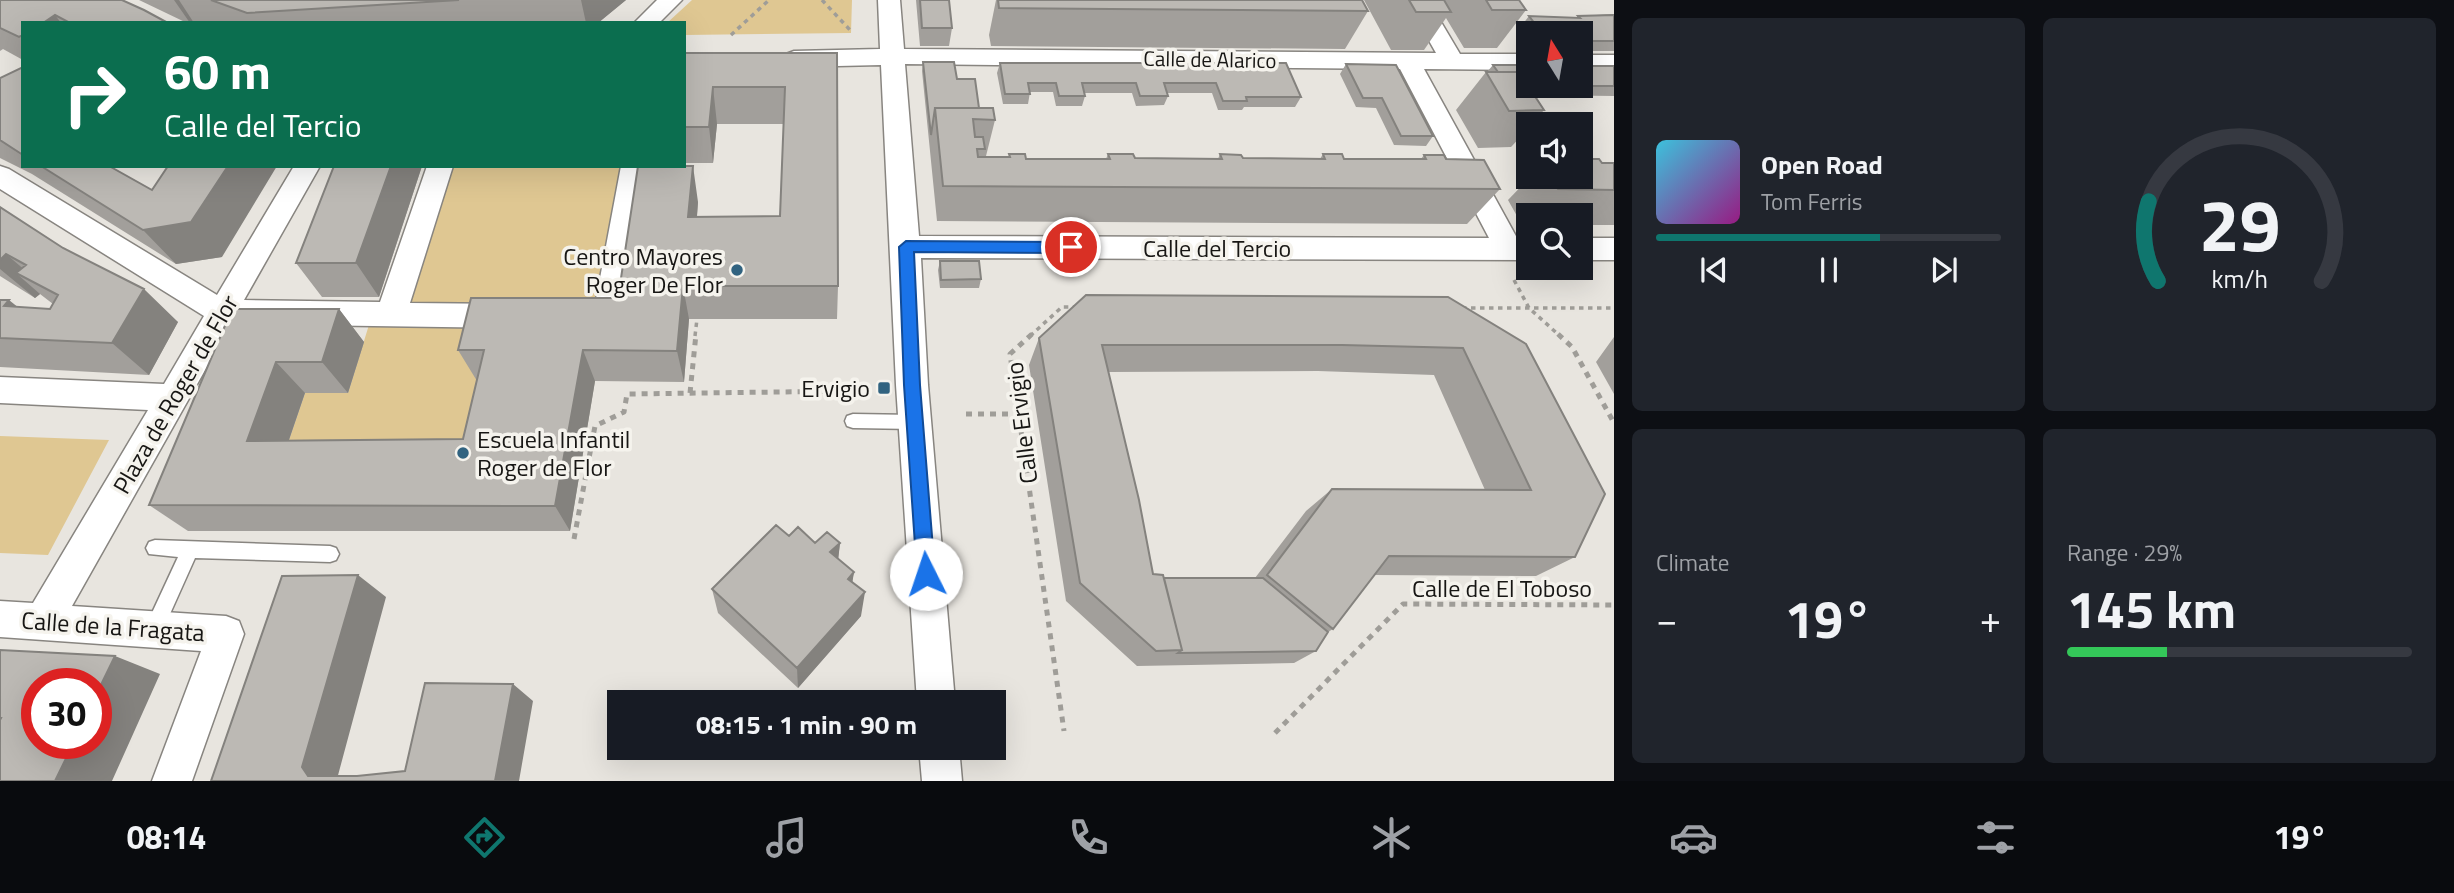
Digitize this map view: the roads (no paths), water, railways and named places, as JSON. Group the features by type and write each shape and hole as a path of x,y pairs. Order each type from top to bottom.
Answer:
{"street":[{"path":"647,21 671,0"},
{"path":"889,0 915,422 935,690"},
{"path":"1417,0 1453,62"},
{"name":"Calle de Alarico","path":"777,59 891,56 1516,62"},
{"path":"1408,61 1515,256"},
{"path":"1593,62 1614,63"},
{"name":"Plaza de Roger de Flor","path":"43,621 306,168"},
{"path":"391,315 439,168"},
{"path":"0,176 221,312 608,317 634,168"},
{"name":"Calle del Tercio","path":"906,247 1515,256"},
{"path":"1593,249 1614,249"},
{"path":"0,390 172,398"},
{"name":"Calle de la Fragata","path":"0,619 226,634 172,781"},
{"path":"940,760 942,781"}],"lane":[{"path":"853,421 915,422"},
{"path":"155,548 330,554"},
{"path":"154,628 190,550"}],"place":[{"name":"Centro Mayores Roger De Flor","path":"737,270"},
{"name":"Ervigio","path":"884,388"},
{"name":"Escuela Infantil Roger de Flor","path":"463,453"}]}
